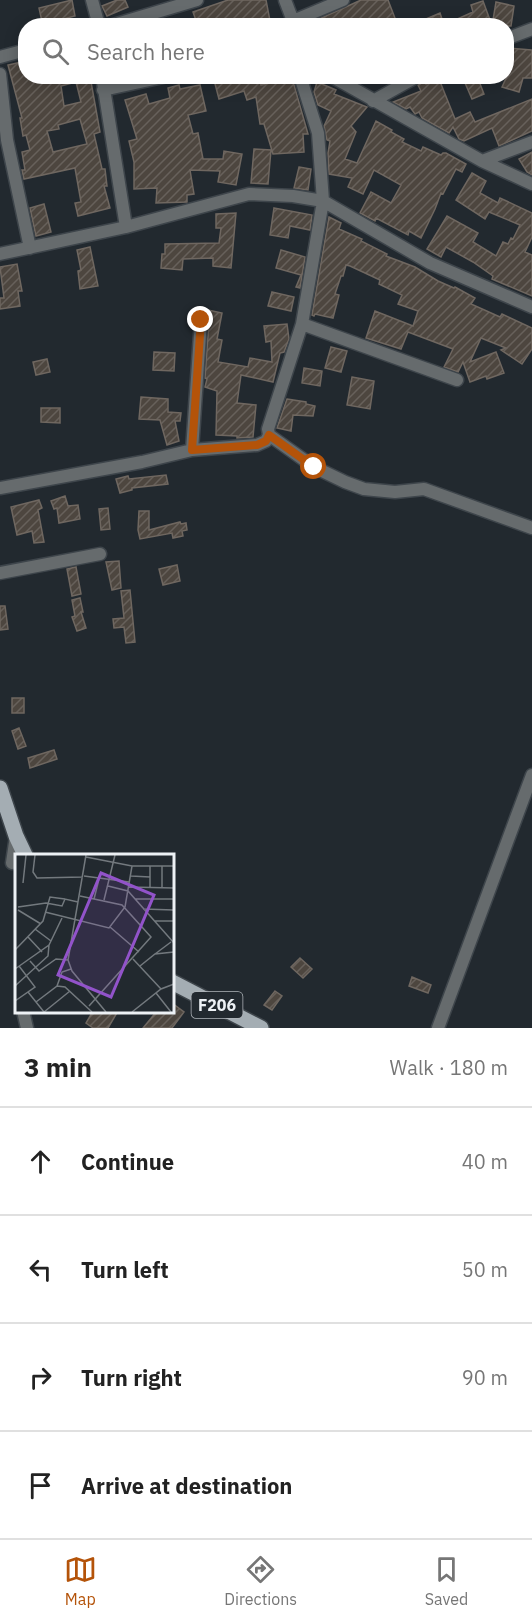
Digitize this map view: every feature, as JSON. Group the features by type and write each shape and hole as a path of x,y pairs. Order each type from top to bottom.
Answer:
{"main road":[{"path":"0,788 16,836 13,862"},
{"name":"F206","path":"174,983 261,1028"}],"street":[{"path":"92,0 97,18"},
{"path":"131,18 169,4 197,0"},
{"path":"285,0 291,18"},
{"path":"304,18 343,0"},
{"path":"514,36 532,29"},
{"path":"0,57 18,52"},
{"path":"0,74 7,140 30,248"},
{"path":"103,84 126,227"},
{"path":"103,90 131,84"},
{"path":"0,488 142,462 192,450 257,445 266,441 302,324 323,201 318,133 303,84"},
{"path":"344,84 482,161 532,184"},
{"path":"373,101 404,84"},
{"path":"482,161 532,142"},
{"path":"0,254 126,227 249,194 292,196 323,201 430,263 532,307"},
{"path":"192,450 201,320"},
{"path":"302,324 457,380"},
{"path":"269,435 314,467 364,489 395,492 424,489 532,528"},
{"path":"0,573 100,554"},
{"path":"438,1028 532,775"},
{"path":"24,1013 27,1028"}],"building":[{"path":"72,0 75,16 41,18 39,8"},
{"path":"117,0 125,0 128,7 107,16 102,6"},
{"path":"228,0 266,0 269,18 195,18 193,12"},
{"path":"361,0 388,0 395,18 321,18"},
{"path":"483,1 489,18 460,18 473,12 471,5"},
{"path":"496,2 514,6 512,18 493,18"},
{"path":"440,13 442,18 428,18"},
{"path":"514,48 532,50 532,78 523,78 519,92 502,87 503,84 514,84"},
{"path":"18,63 18,84 68,84 61,86 64,106 81,102 76,84 91,84 100,132 94,134 102,169 105,169 107,186 104,186 110,208 78,216 75,203 81,202 75,168 24,179 22,152 30,150 26,135 23,136 20,118 22,118 8,65","holes":["80,119 87,144 53,152 47,131 59,129 58,125"]},
{"path":"215,84 294,84 308,134 303,134 304,152 273,154 264,124 260,124 256,97 247,100 244,91 219,99"},
{"path":"316,84 322,84 336,90 334,94 367,107 351,126 356,132 345,159 357,163 376,121 404,139 402,142 421,151 423,147 441,155 446,153 466,164 462,172 456,169 443,194 441,193 421,238 409,231 408,235 376,218 375,221 360,213 371,192 391,203 401,185 374,170 363,194 348,187 352,178 329,174 330,141 327,140 324,126 331,111 318,105 314,92"},
{"path":"441,84 455,119 470,112 475,122 532,99 532,131 499,146 492,128 464,141 459,139 453,127 449,133 422,118 419,112 415,114 410,107 406,109 393,102 421,91 418,85"},
{"path":"465,84 480,84 484,94 472,99"},
{"path":"179,85 180,89 200,85 206,111 188,115 193,134 198,133 203,159 223,159 224,151 242,154 236,185 218,182 220,171 190,170 194,194 187,195 187,202 156,203 157,188 134,189 134,162 129,141 137,139 125,100 146,94 149,104 170,98 168,88"},
{"path":"254,149 271,150 268,184 251,183"},
{"path":"532,152 532,175 527,172 519,159"},
{"path":"299,167 311,169 308,190 294,188"},
{"path":"472,173 486,181 480,193 498,203 500,198 532,213 532,237 525,252 532,255 532,296 492,279 493,276 473,262 446,247 441,257 427,249 447,216 478,233 473,242 496,256 503,242 508,244 511,238 513,239 520,225 489,212 485,219 456,200"},
{"path":"44,204 51,232 36,236 30,208"},
{"path":"274,208 312,215 310,230 290,226 288,238 270,235"},
{"path":"236,213 231,268 213,266 213,258 183,259 182,270 161,268 165,244 219,243 221,228 216,228 216,214"},
{"path":"329,217 341,223 339,229 362,239 361,241 387,254 386,256 415,267 438,281 475,298 471,304 500,317 502,314 532,328 532,349 522,364 501,350 506,348 481,338 470,362 496,352 504,373 470,382 463,362 458,372 444,367 453,349 408,332 401,349 366,338 375,311 413,326 418,311 398,304 402,295 379,284 380,280 346,265 335,294 339,295 333,318 312,315"},
{"path":"90,247 98,286 80,289 78,271 81,270 77,250"},
{"path":"281,250 305,257 300,288 296,287 301,275 276,268"},
{"path":"17,264 22,291 18,291 20,306 0,309 0,298 4,298 0,267"},
{"path":"272,292 294,297 291,311 268,306"},
{"path":"208,310 222,313 217,339 222,340 218,362 248,367 250,358 272,362 271,341 266,342 264,326 287,324 289,339 284,352 280,353 273,382 241,375 237,403 256,405 253,437 237,438 237,436 216,435 217,391 205,387"},
{"path":"331,347 347,351 341,372 325,368"},
{"path":"154,352 175,353 174,371 153,370"},
{"path":"47,359 50,372 36,375 33,362"},
{"path":"304,368 322,371 320,386 302,383"},
{"path":"352,377 374,381 370,409 347,405"},
{"path":"141,397 168,399 168,412 181,413 180,421 175,421 179,441 167,445 160,420 139,419"},
{"path":"287,399 315,406 313,416 293,415 291,431 277,428"},
{"path":"41,408 60,408 60,423 41,422"},
{"path":"166,475 168,484 132,488 132,490 120,493 116,479 128,476 129,479"},
{"path":"65,496 68,506 78,505 80,519 59,523 57,508 54,509 51,501"},
{"path":"39,500 42,508 38,510 44,542 34,543 32,531 17,535 11,507"},
{"path":"108,508 110,529 101,530 99,509"},
{"path":"139,511 149,511 149,530 180,522 181,524 186,523 187,530 182,531 183,536 173,538 172,533 140,539"},
{"path":"119,561 121,588 112,590 106,562"},
{"path":"177,565 180,581 163,585 159,569"},
{"path":"76,567 81,594 72,596 67,569"},
{"path":"130,590 135,642 126,643 124,627 114,628 113,619 124,618 121,591"},
{"path":"80,598 86,628 77,631 72,617 75,616 72,600"},
{"path":"0,606 5,606 8,629 0,630"},
{"path":"12,698 24,698 24,713 12,713"},
{"path":"19,728 26,746 18,749 12,731"},
{"path":"54,750 57,759 30,768 28,758"},
{"path":"300,958 312,969 303,978 291,967"},
{"path":"412,977 431,985 428,993 409,986"},
{"path":"275,991 282,996 272,1010 264,1005"},
{"path":"174,1004 184,1012 172,1028 143,1028 155,1013 174,1013"},
{"path":"92,1013 117,1013 108,1028 93,1028 86,1023"}],"route":[{"path":"201,320 192,450 257,445 266,441 269,435 314,467"}]}
